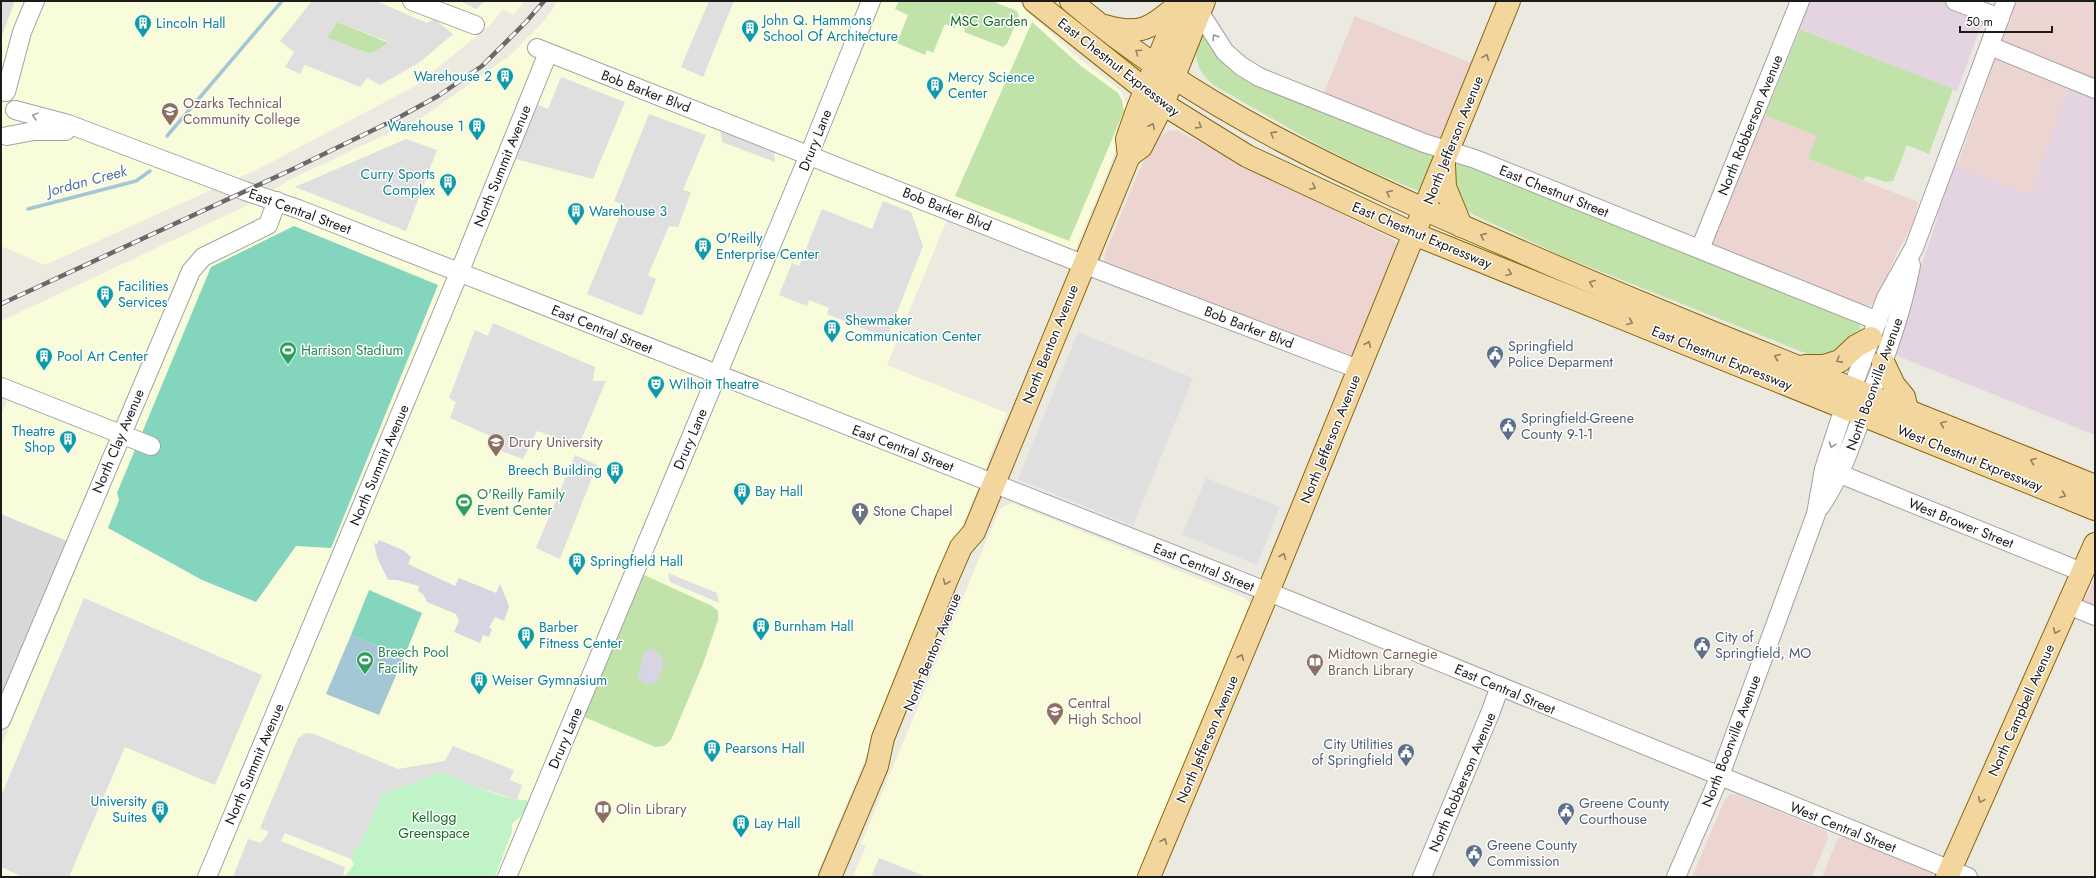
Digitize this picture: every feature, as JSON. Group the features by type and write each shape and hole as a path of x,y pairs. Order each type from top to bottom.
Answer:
{"main road":[{"name":"East Chestnut Expressway","path":"1034,1 1163,104 1247,156 1414,234 1854,411"},
{"name":"East Chestnut Expressway","path":"1071,1 1100,25 1174,78 1327,164 1424,210 1583,279 1861,391"},
{"name":"North Jefferson Avenue","path":"1149,877 1268,592 1509,1"},
{"name":"North Benton Avenue","path":"830,877 877,766 883,738 947,579 961,547 974,532 1083,264 1129,156 1127,139 1144,90 1182,2"},
{"path":"1100,25 1119,31 1145,29 1159,22 1182,2"},
{"name":"North Benton Avenue","path":"1129,156 1141,147 1163,104 1202,7"},
{"path":"1447,154 1445,187 1461,226"},
{"path":"1797,366 1824,366 1840,361 1874,329"},
{"path":"1883,362 1894,385 1904,397 1907,410"},
{"name":"West Chestnut Expressway","path":"1861,391 2095,486"},
{"name":"West Chestnut Expressway","path":"1854,411 2095,508"},
{"path":"2068,475 2095,475"},
{"name":"North Campbell Avenue","path":"1955,875 2095,544"}],"street":[{"path":"4,139 14,121 15,110 12,100 3,90 22,32 35,1"},
{"path":"412,1 475,25"},
{"name":"Drury Lane","path":"508,877 872,1"},
{"name":"North Robberson Avenue","path":"1700,249 1800,1"},
{"path":"1955,1 2000,18"},
{"name":"North Boonville Avenue","path":"1816,514 1840,474 1854,411 1861,391 1874,329 1886,298 1914,248 2006,1"},
{"name":"East Chestnut Street","path":"1202,7 1219,43 1233,59 1259,77 1424,143 1447,154 1700,249 1874,329"},
{"path":"1,62 22,32"},
{"path":"1990,46 2095,89"},
{"name":"Bob Barker Blvd","path":"542,50 1083,264 1358,369"},
{"name":"North Summit Avenue","path":"207,877 459,273 542,50"},
{"name":"East Central Street","path":"15,110 68,124 245,191 277,201 1268,592 1500,686 1719,778"},
{"name":"East Central Street","path":"4,139 34,131 82,130"},
{"name":"North Clay Avenue","path":"1,720 191,270 203,257 268,225 277,201"},
{"name":"North Boonville Avenue","path":"1861,391 1883,362 1904,302 1914,248"},
{"path":"1,388 151,446"},
{"name":"North Boonville Avenue","path":"1676,877 1719,778 1816,514 1824,469 1854,411"},
{"name":"West Brower Street","path":"1840,474 2082,572"},
{"path":"2068,605 2095,616"},
{"name":"North Robberson Avenue","path":"1422,877 1500,686"},
{"name":"West Central Street","path":"1719,778 1955,875"}],"shaded area":[{"name":"Ozarks Technical Community College","path":"1,1 525,1 513,15 503,9 489,26 417,85 262,167 45,265 1,246"},
{"path":"1,1 15,1 1,38"},
{"path":"312,1 376,1 427,23 434,19 453,34 420,62 380,85 367,78 360,87 305,65 300,74 285,67 294,52 280,41","holes":["337,22 389,42 370,54 327,38"]},
{"path":"460,1 485,1 476,9"},
{"name":"Drury University","path":"558,1 1017,1 1071,52 1121,91 1128,107 1111,163 1075,251 954,203 887,365 1007,413 974,498 816,877 1,877 1,747 85,548 1,514 1,415 9,396 1,392 1,321 250,204 291,179 421,118 512,54 545,20"},
{"path":"709,1 734,1 703,77 681,67"},
{"path":"1807,1 1943,1 1983,16 1987,21 1986,24 1980,28 1957,91 1796,27"},
{"path":"2014,1 2095,1 2095,79 2004,44 2001,37 2004,27 2009,25 2012,17 2011,11"},
{"path":"1355,16 1474,64 1442,141 1323,95"},
{"path":"1996,58 2069,86 2030,195 1953,166 1959,160 1990,73 1992,60"},
{"path":"561,77 625,102 593,179 515,159 537,104 548,109"},
{"path":"2069,86 2095,97 2095,435 1895,355 1919,272 1937,220 1938,209 1953,166 2030,195"},
{"path":"1760,113 1818,136 1808,159 1918,202 1914,221 1897,253 1875,304 1864,306 1714,247 1711,243"},
{"path":"649,114 706,135 683,190 691,192 678,227 669,226 648,275 656,279 642,316 587,294 624,206 614,201"},
{"path":"720,128 774,149 775,162 722,142"},
{"path":"1176,130 1268,178 1394,240 1397,244 1396,249 1355,353 1351,357 1104,263 1105,253 1139,171 1155,140 1169,131"},
{"path":"406,139 437,150 406,231 295,187"},
{"path":"883,201 911,212 923,246 887,338 827,314 829,308 809,300 807,306 779,295 792,263 799,266 822,209 872,229"},
{"path":"493,323 595,367 593,381 606,381 579,445 537,431 523,459 501,451 504,442 450,418 456,402 449,398 475,330 488,336"},
{"path":"1078,332 1193,378 1133,526 1018,479"},
{"path":"575,455 597,465 560,559 536,548"},
{"path":"1206,478 1280,507 1257,565 1182,535"},
{"name":"Central High School","path":"1012,503 1245,598 1250,604 1138,877 853,877 866,846 861,844 998,513 1002,507"},
{"path":"1,514 69,542 1,704"},
{"path":"379,540 403,550 411,557 408,564 455,586 459,578 496,593 500,584 509,606 504,621 495,617 489,628 492,629 489,637 483,635 480,643 454,632 459,621 456,614 427,602 423,594 418,591 419,586 397,580 388,580 377,557 374,543 377,544"},
{"path":"668,573 717,593 719,603 670,582"},
{"path":"2095,579 2095,610 2082,605"},
{"path":"84,598 262,675 215,785 125,747 69,877 23,877 1,867 1,796"},
{"path":"652,649 661,656 664,664 659,677 653,685 644,683 637,677 645,651"},
{"path":"306,733 314,734 398,769 445,761 453,746 514,770 510,780 522,785 517,800 470,785 443,772 382,794 360,845 355,848 351,859 285,833 281,841 345,867 343,877 233,877 248,839 261,843 269,832 260,828 298,738"},
{"path":"1731,794 1738,795 1826,831 1828,838 1812,877 1692,877 1725,799"},
{"path":"1843,836 1933,873 1937,877 1822,877 1837,840"},
{"path":"879,858 927,877 871,877"}],"green space":[{"name":"MSC Garden","path":"899,1 992,1 1017,11 1019,16 1007,44 1003,47 964,32 965,29 957,25 955,28 945,24 933,53 927,50 925,55 897,43 908,15 895,9"},
{"path":"337,22 389,43 370,54 327,38"},
{"path":"1032,22 1081,66 1118,93 1122,100 1124,111 1069,241 955,196"},
{"path":"1800,29 1953,89 1929,154 1907,145 1893,181 1885,182 1867,176 1863,180 1808,159 1817,136 1765,115"},
{"path":"1200,31 1254,85 1434,156 1421,192 1373,172 1322,147 1215,86 1203,74 1197,62 1196,55"},
{"path":"1462,160 1859,324 1861,330 1858,335 1834,357 1810,355 1562,256 1472,214 1462,203 1455,190 1453,175 1458,161"},
{"name":"Harrison Stadium","path":"294,226 438,285 331,548 296,546 256,602 202,580 108,528 119,500 117,493 211,267"},
{"path":"642,574 712,606 718,611 718,620 703,664 671,740 664,746 655,747 584,717"},
{"path":"369,590 422,613 404,657 351,635"},
{"name":"Kellogg Greenspace","path":"443,772 473,786 496,794 527,800 530,808 512,824 512,832 495,877 344,877 354,865 351,859 355,848 360,845 381,794 418,775"}],"water":[{"name":"Breech Pool Facility","path":"351,635 404,657 379,715 326,694"}],"waterway":[{"name":"Jordan Creek","path":"167,136 282,1"},
{"name":"Jordan Creek","path":"28,209 136,181 150,171"}],"railway":[{"path":"1,304 291,170 396,119 438,96 482,66 526,22 544,1"}],"place":[{"name":"Lincoln Hall","path":"143,38"},
{"name":"John Q. Hammons School Of Architecture","path":"750,43"},
{"name":"Warehouse 2","path":"505,91"},
{"name":"Mercy Science Center","path":"935,100"},
{"name":"Ozarks Technical Community College","path":"170,126"},
{"name":"Warehouse 1","path":"477,141"},
{"name":"Curry Sports Complex","path":"448,197"},
{"name":"Warehouse 3","path":"576,226"},
{"name":"O'Reilly Enterprise Center","path":"703,261"},
{"name":"Facilities Services","path":"105,309"},
{"name":"Shewmaker Communication Center","path":"832,343"},
{"name":"Harrison Stadium","path":"288,365"},
{"name":"Springfield Police Deparment","path":"1495,369"},
{"name":"Pool Art Center","path":"44,371"},
{"name":"Wilhoit Theatre","path":"656,399"},
{"name":"Springfield-Greene County 9-1-1","path":"1508,441"},
{"name":"Theatre Shop","path":"68,454"},
{"name":"Drury University","path":"496,457"},
{"name":"Breech Building","path":"615,485"},
{"name":"Bay Hall","path":"742,506"},
{"name":"O'Reilly Family Event Center","path":"464,517"},
{"name":"Stone Chapel","path":"860,526"},
{"name":"Springfield Hall","path":"577,576"},
{"name":"Burnham Hall","path":"761,641"},
{"name":"Barber Fitness Center","path":"526,650"},
{"name":"City of Springfield, MO","path":"1702,660"},
{"name":"Breech Pool Facility","path":"365,675"},
{"name":"Midtown Carnegie Branch Library","path":"1315,677"},
{"name":"Weiser Gymnasium","path":"479,695"},
{"name":"Central High School","path":"1055,726"},
{"name":"Pearsons Hall","path":"712,763"},
{"name":"City Utilities of Springfield","path":"1406,767"},
{"name":"University Suites","path":"160,824"},
{"name":"Olin Library","path":"603,824"},
{"name":"Greene County Courthouse","path":"1566,826"},
{"name":"Lay Hall","path":"741,838"},
{"name":"Greene County Commission","path":"1474,868"}]}
